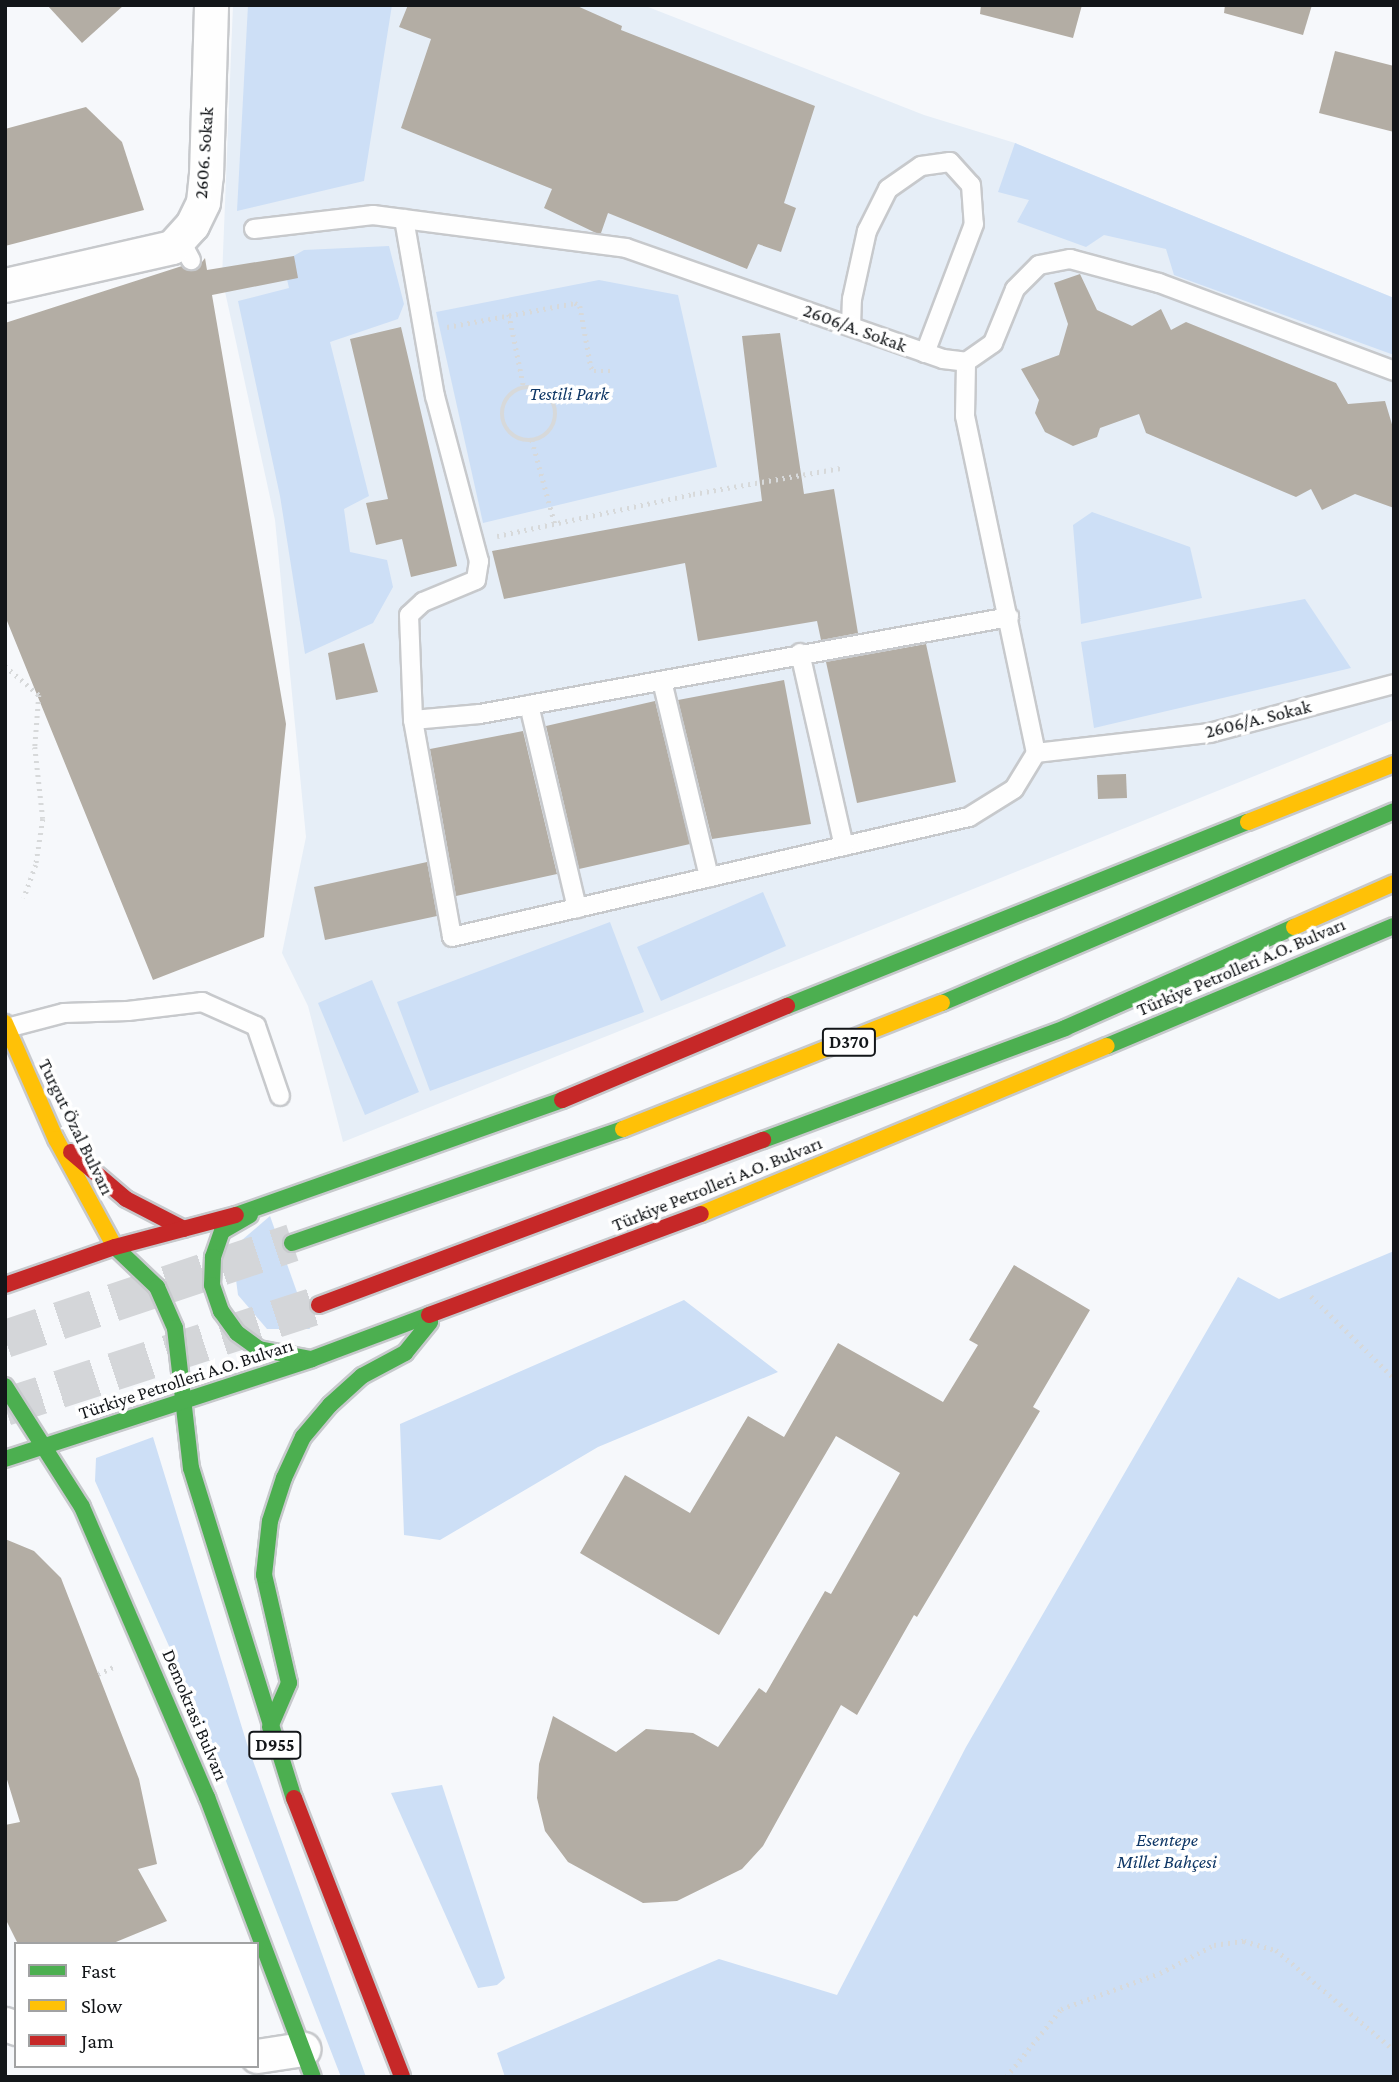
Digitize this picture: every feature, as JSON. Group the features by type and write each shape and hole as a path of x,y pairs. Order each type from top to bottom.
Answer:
{"main road":[{"path":"5,1285 115,1247 283,1199 505,1124 880,967 1394,764"},
{"name":"D370","path":"292,1242 677,1110 1095,943 1394,811"},
{"name":"Türkiye Petrolleri A.O. Bulvarı","path":"319,1305 1065,1028 1394,883"},
{"name":"Türkiye Petrolleri A.O. Bulvarı","path":"5,1459 182,1404 312,1359 436,1315 741,1199 1394,926"},
{"name":"Turgut Özal Bulvarı","path":"6,1026 56,1139 115,1247"},
{"path":"56,1139 126,1199 184,1228"},
{"path":"283,1199 222,1231 213,1257 212,1285 221,1311 237,1333 260,1349 312,1359"},
{"path":"115,1247 145,1272 167,1306 180,1355 182,1404"},
{"path":"270,1727 289,1683 264,1575 270,1521 284,1478 303,1437 330,1405 362,1376 405,1353 436,1315"},
{"name":"Demokrasi Bulvarı","path":"5,1386 82,1507 207,1797 308,2063"},
{"name":"D955","path":"182,1404 191,1468 270,1727 402,2077"}],"street":[{"name":"2606. Sokak","path":"5,285 181,253 203,202 211,5"},
{"path":"259,2056 308,2063"}],"lane":[{"path":"851,326 852,299 867,231 888,189 921,166 950,162 971,185 974,224 925,353"},
{"name":"2606/A. Sokak","path":"254,229 373,215 626,248 925,353 966,362"},
{"path":"404,219 424,332 472,541 479,561 477,580 423,602 409,615 413,720 453,937 969,817 1014,789 1036,752 965,416 966,362 993,342 1015,289 1039,265 1070,259 1159,283 1394,371"},
{"path":"413,720 529,705 800,653 1009,617"},
{"path":"800,653 844,846"},
{"path":"662,681 709,877"},
{"name":"2606/A. Sokak","path":"1036,752 1210,733 1394,684"},
{"path":"529,705 578,908"},
{"path":"6,1026 64,1013 128,1011 202,1002 256,1026 280,1096"}],"path":[{"path":"424,332 575,303 580,306 591,367 594,371 610,371"},
{"path":"509,314 524,388"},
{"path":"524,388 544,391 555,407 554,424 533,440 516,438 502,417 505,400 524,388"},
{"path":"533,440 555,524"},
{"path":"472,541 841,468"},
{"path":"5,666 39,695 35,747 43,818 36,865 23,898"},
{"path":"1311,1296 1394,1378"},
{"path":"98,1674 118,1665"},
{"path":"1006,2077 1061,2009 1160,1973 1214,1945 1244,1941 1276,1950 1394,2050"}],"shaded area":[{"path":"233,5 643,5 924,115 1015,143 1394,298 1394,720 343,1142 308,1006 282,953 306,837 275,520 222,278"}],"green space":[{"path":"248,5 392,5 364,181 237,211"},
{"path":"1015,143 1394,298 1394,355 1174,275 1166,249 1104,235 1086,247 1017,222 1029,200 998,192"},
{"path":"389,246 404,304 398,319 330,342 369,496 344,509 350,552 387,560 393,587 373,623 305,654 280,496 238,301 289,288 283,262 304,250"},
{"name":"Testili Park","path":"599,280 678,295 717,467 483,523 436,312"},
{"path":"1092,512 1190,547 1202,598 1081,624 1073,525"},
{"path":"1305,599 1351,668 1094,728 1081,642"},
{"path":"763,892 786,946 661,1001 637,947"},
{"path":"610,922 644,1012 430,1091 397,1002"},
{"path":"372,980 419,1092 365,1115 318,1003"},
{"path":"270,1216 310,1329 267,1329 238,1295 235,1272 242,1240"},
{"name":"Esentepe Millet Bahçesi","path":"1394,1251 1394,2077 505,2077 497,2053 719,1959 837,1995 966,1747 1238,1277 1279,1299"},
{"path":"684,1300 778,1372 598,1447 440,1540 404,1535 400,1424"},
{"path":"153,1437 247,1744 366,2077 341,2077 203,1722 95,1481 96,1458"},
{"path":"442,1785 505,1978 497,1985 478,1988 391,1793"}],"building":[{"path":"47,5 124,5 82,43"},
{"path":"408,5 575,5 622,26 621,30 815,106 784,203 796,208 781,252 758,244 747,269 608,213 601,233 596,233 544,208 552,189 401,128 431,39 399,27"},
{"path":"981,5 1082,5 1073,38 980,14"},
{"path":"1225,5 1312,5 1303,35 1224,13"},
{"path":"1335,51 1394,66 1394,132 1319,113"},
{"path":"86,107 122,142 144,210 5,246 5,129"},
{"path":"294,256 298,278 212,295 286,724 264,937 153,980 5,616 5,323 182,266 196,270 205,258 207,270"},
{"path":"1080,274 1097,310 1132,326 1161,309 1171,330 1186,322 1336,383 1348,404 1385,401 1394,431 1394,508 1355,494 1322,510 1311,489 1296,497 1146,433 1139,414 1100,428 1097,437 1073,446 1045,432 1035,413 1039,400 1021,369 1059,355 1068,324 1054,283"},
{"path":"401,327 457,566 411,577 402,539 376,545 366,503 388,499 350,339"},
{"path":"780,333 804,494 834,489 858,633 821,640 817,621 698,641 685,563 504,599 492,551 762,501 742,336"},
{"path":"364,643 378,692 336,700 328,653"},
{"path":"926,644 956,782 857,803 826,662"},
{"path":"784,680 811,824 712,839 678,700"},
{"path":"655,701 690,844 579,869 546,726"},
{"path":"523,731 557,874 456,896 430,749"},
{"path":"1126,774 1127,798 1098,799 1097,775"},
{"path":"427,862 437,916 325,940 314,887"},
{"path":"1014,1265 1090,1310 1033,1407 1040,1411 917,1617 914,1615 857,1715 841,1705 763,1846 742,1869 677,1901 643,1903 568,1862 545,1831 537,1798 539,1764 553,1716 616,1752 646,1729 693,1733 718,1747 759,1688 766,1693 825,1591 831,1594 900,1473 836,1436 719,1635 580,1553 625,1475 690,1513 748,1416 784,1437 838,1343 943,1402 978,1345 969,1340"},
{"path":"5,1539 34,1551 61,1578 139,1779 157,1864 138,1869 167,1921 116,1942 17,1942 5,1918 5,1825 20,1822 5,1773"}],"tunnel":[{"path":"5,1339 292,1243"},
{"path":"5,1407 319,1305"}],"traffic: fast":[{"path":"942,1003 1394,811"},
{"path":"787,1006 1248,822"},
{"path":"1107,1046 1394,926"},
{"path":"763,1140 1065,1028 1294,927"},
{"path":"236,1215 562,1100"},
{"path":"292,1243 623,1129"},
{"path":"250,1215 222,1231 213,1257 212,1285 221,1311 237,1333 259,1349 311,1359"},
{"path":"115,1247 157,1287 175,1328 191,1468 294,1798"},
{"path":"5,1459 312,1359 429,1315"},
{"path":"270,1727 289,1683 264,1575 270,1521 284,1478 303,1437 330,1405 362,1376 405,1353 430,1322"},
{"path":"5,1386 82,1507 207,1797 313,2077"}],"traffic: slow":[{"path":"1248,822 1394,764"},
{"path":"1294,927 1394,883"},
{"path":"623,1129 942,1003"},
{"path":"5,1023 56,1139 115,1247"},
{"path":"701,1214 1107,1046"}],"traffic: jam":[{"path":"562,1100 787,1006"},
{"path":"319,1305 763,1140"},
{"path":"71,1152 126,1199 184,1229"},
{"path":"429,1315 701,1214"},
{"path":"5,1285 115,1247 236,1215"},
{"path":"294,1798 402,2077"}]}
